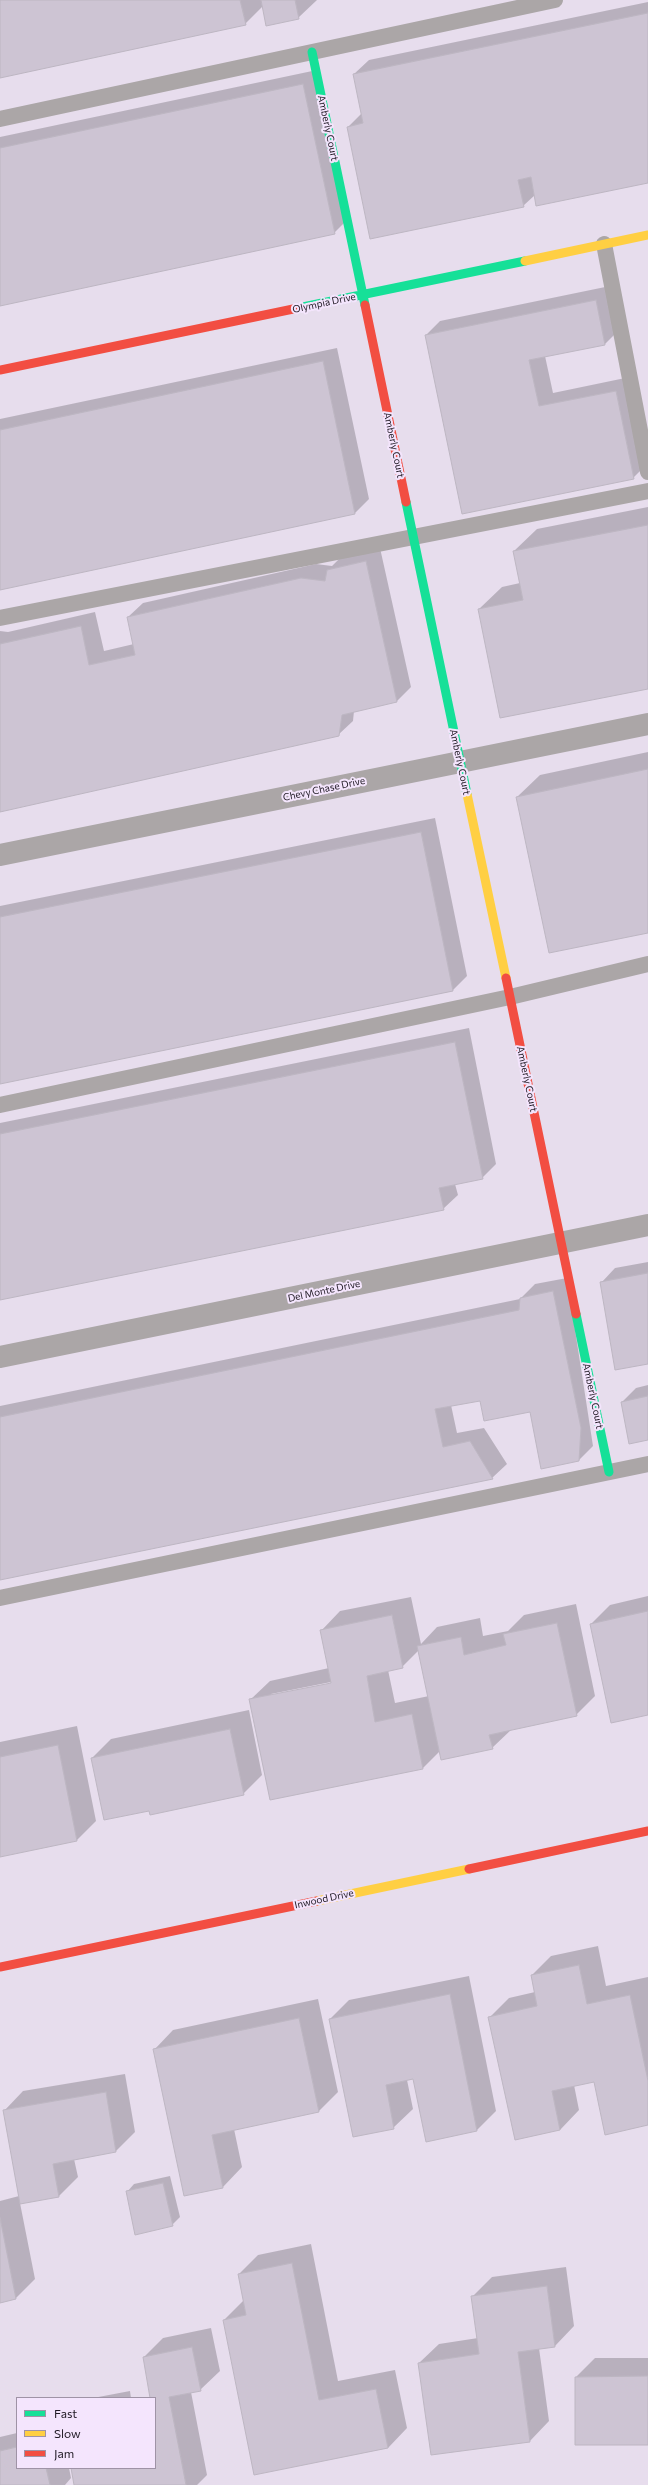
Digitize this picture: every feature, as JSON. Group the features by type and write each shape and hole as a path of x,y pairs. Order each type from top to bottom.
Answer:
{"street":[{"name":"Amberly Court","path":"312,52 608,1472"},
{"name":"Olympia Drive","path":"0,370 648,235"},
{"name":"Chevy Chase Drive","path":"0,855 648,724"},
{"name":"Del Monte Drive","path":"0,1357 648,1225"},
{"name":"Inwood Drive","path":"0,1967 648,1831"}],"lane":[{"path":"0,119 555,0"},
{"path":"604,244 648,472"},
{"path":"0,618 648,491"},
{"path":"0,1106 510,997 648,964"},
{"path":"0,1598 648,1464"}],"building":[{"path":"0,0 240,0 246,25 0,78"},
{"path":"261,0 295,0 299,19 266,26"},
{"path":"648,13 648,183 536,206 531,177 518,180 524,207 370,239 347,127 363,123 353,74"},
{"path":"303,84 335,234 0,306 0,148"},
{"path":"596,300 605,345 529,360 539,406 616,391 634,479 462,514 425,335"},
{"path":"323,361 355,514 0,590 0,430"},
{"path":"648,525 648,689 500,718 478,609 523,600 513,551"},
{"path":"366,561 397,702 342,715 339,736 0,812 0,644 81,626 89,665 135,655 127,617 301,578 325,581 327,570"},
{"path":"648,769 648,933 549,953 516,797"},
{"path":"421,832 453,991 0,1084 0,917"},
{"path":"455,1042 483,1179 439,1188 444,1210 0,1300 0,1134"},
{"path":"648,1273 648,1364 615,1370 600,1282"},
{"path":"553,1291 581,1428 579,1461 541,1469 530,1412 484,1421 480,1401 435,1409 443,1447 470,1441 493,1479 0,1580 0,1417 519,1310 520,1298"},
{"path":"648,1396 648,1440 629,1444 621,1402"},
{"path":"648,1611 648,1715 611,1723 590,1624"},
{"path":"392,1615 403,1668 367,1676 375,1722 412,1714 423,1769 270,1800 249,1699 331,1683 320,1630"},
{"path":"557,1623 577,1716 489,1735 493,1749 441,1760 417,1646 461,1637 464,1655 506,1645 503,1634"},
{"path":"230,1729 244,1795 150,1815 149,1811 104,1820 91,1758"},
{"path":"58,1745 77,1841 0,1857 0,1757"},
{"path":"579,1965 587,2004 630,1995 648,2081 648,2125 605,2135 594,2082 552,2091 560,2130 515,2140 488,2017 537,2006 531,1975"},
{"path":"450,1994 477,2131 426,2142 413,2079 386,2085 394,2129 353,2137 329,2019"},
{"path":"299,2018 319,2112 212,2135 223,2188 184,2196 153,2049"},
{"path":"106,2092 116,2152 53,2164 59,2197 20,2204 3,2110"},
{"path":"163,2183 173,2226 135,2235 126,2191"},
{"path":"0,2218 16,2299 0,2303"},
{"path":"292,2263 319,2400 376,2389 388,2448 254,2475 223,2320 246,2315 238,2274"},
{"path":"547,2286 555,2347 518,2352 530,2442 431,2455 418,2363 479,2354 471,2296"},
{"path":"192,2347 201,2391 169,2397 186,2485 74,2485 71,2469 156,2469 156,2397 150,2397 143,2357"},
{"path":"648,2376 648,2445 575,2445 575,2377"},
{"path":"16,2447 16,2469 46,2469 50,2485 0,2485 0,2451"}],"traffic: fast":[{"path":"312,52 365,305"},
{"path":"298,308 525,261"},
{"path":"406,502 467,794"},
{"path":"576,1314 609,1472"}],"traffic: slow":[{"path":"525,261 648,235"},
{"path":"467,794 506,978"},
{"path":"317,1901 469,1869"}],"traffic: jam":[{"path":"365,305 406,502"},
{"path":"0,370 298,308"},
{"path":"506,978 576,1314"},
{"path":"469,1869 648,1831"},
{"path":"0,1967 317,1901"}]}
